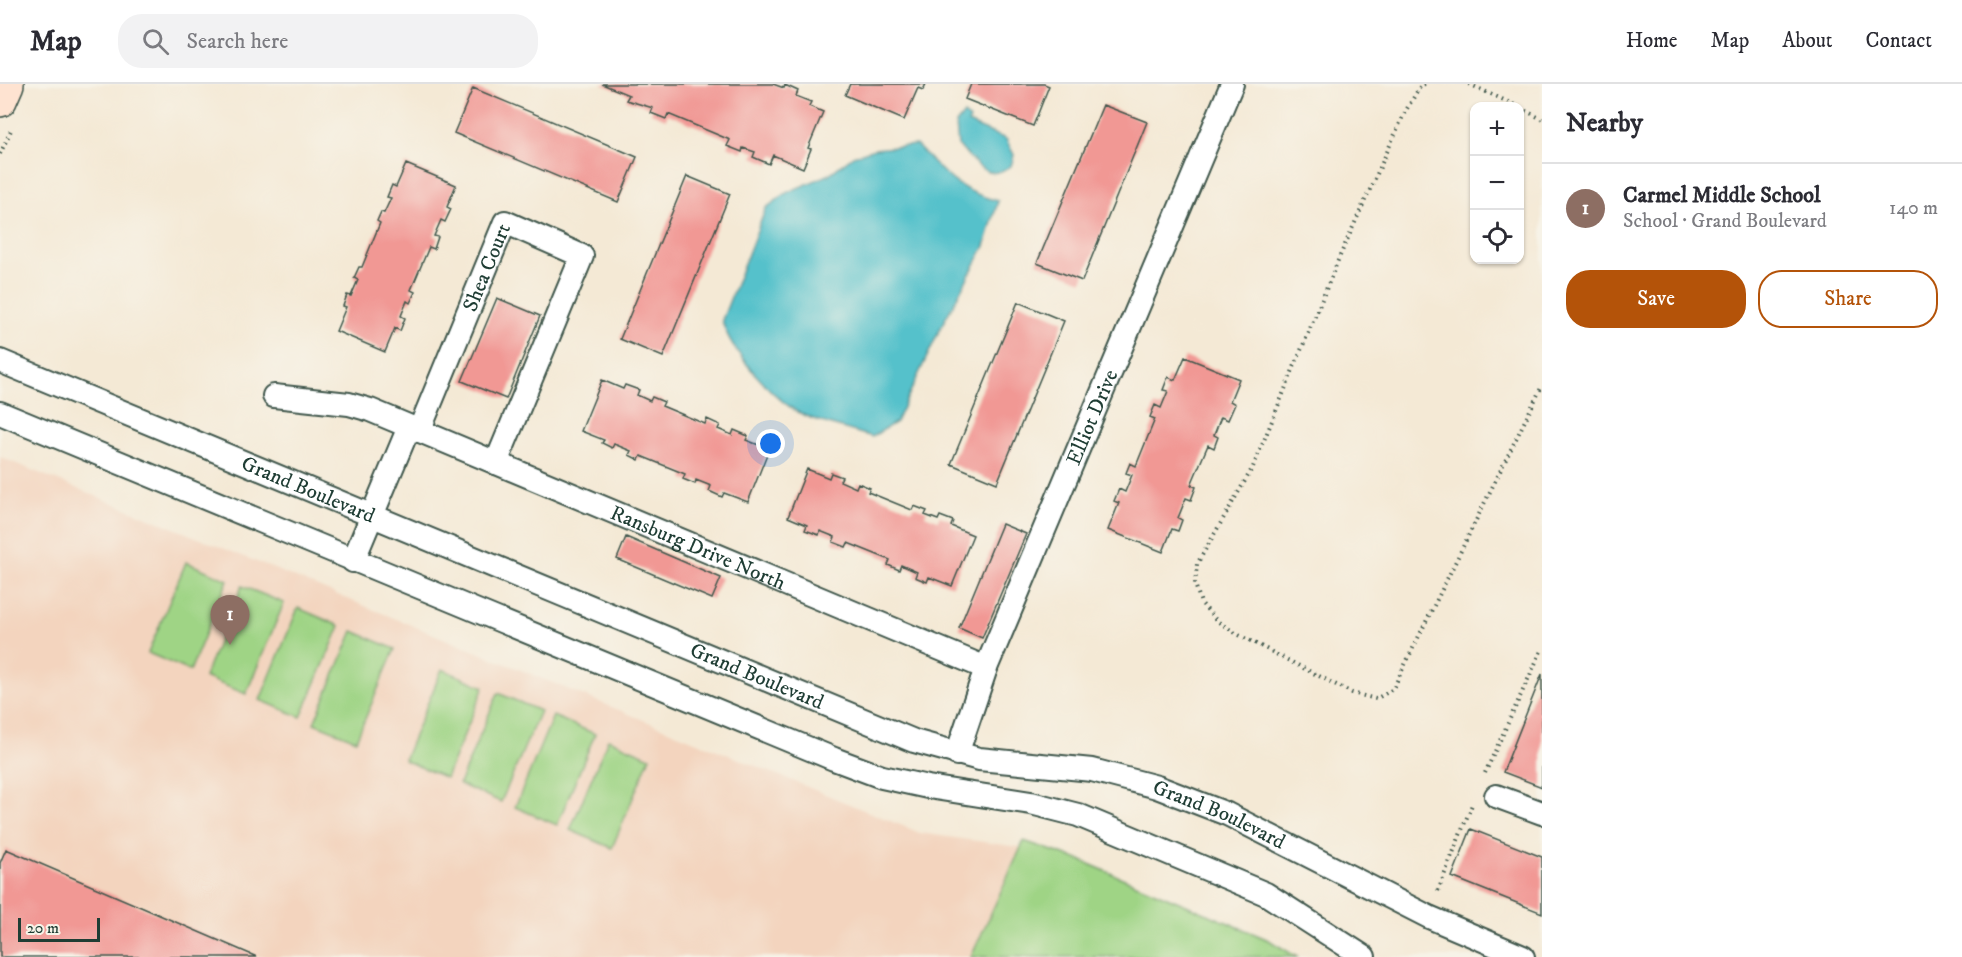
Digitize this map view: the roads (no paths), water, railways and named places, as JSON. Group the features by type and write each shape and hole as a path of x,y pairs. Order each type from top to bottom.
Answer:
{"main road":[{"path":"0,100 7,84"}],"street":[{"name":"Elliot Drive","path":"957,754 986,668 1232,84"},
{"name":"Shea Court","path":"414,429 505,222 582,256 495,463"},
{"name":"Grand Boulevard","path":"0,361 892,732 957,754 1008,762 1092,770 1167,790 1274,836 1429,917 1524,957"},
{"name":"Ransburg Drive North","path":"274,396 349,404 986,668"},
{"path":"0,413 353,561 882,777 939,789 1031,803 1096,822 1266,894 1364,957"},
{"path":"353,561 414,429"},
{"path":"1489,787 1542,813"}],"water":[{"path":"964,114 970,119 968,123 1006,139 1014,155 1011,166 1002,171 988,172 958,146 956,124"},
{"path":"916,145 952,180 972,192 998,201 985,246 942,325 896,422 872,437 831,425 794,410 756,375 744,360 726,332 722,320 766,208 788,192 828,175 853,156 874,149"}],"place":[{"name":"Carmel Middle School","path":"230,645"}]}
